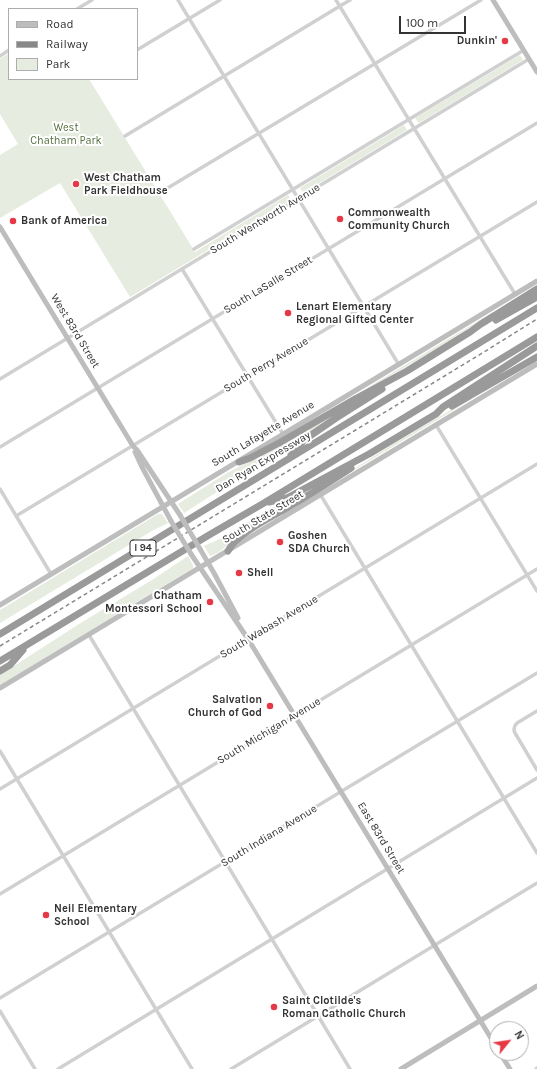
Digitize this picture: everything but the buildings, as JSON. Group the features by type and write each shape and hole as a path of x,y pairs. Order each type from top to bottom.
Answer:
{"highway":[{"path":"239,462 279,443 407,371 537,289"},
{"path":"470,332 537,298"},
{"name":"Dan Ryan Expressway","path":"0,634 537,308"},
{"name":"I 94","path":"0,661 537,337"},
{"path":"436,414 443,407 537,346"},
{"path":"264,503 287,498 369,454 537,357"},
{"path":"285,461 304,440 396,380 407,371"},
{"path":"228,551 231,544 249,531 328,483 360,462 369,454"},
{"path":"0,671 10,665 28,644"}],"street":[{"path":"79,8 92,0"},
{"path":"178,0 399,365"},
{"path":"138,49 220,0"},
{"path":"336,0 515,294"},
{"path":"125,136 350,0"},
{"path":"161,192 481,0"},
{"path":"493,0 537,72"},
{"name":"South Wentworth Avenue","path":"194,249 524,50"},
{"name":"South Wentworth Avenue","path":"0,379 529,59"},
{"name":"South LaSalle Street","path":"0,447 537,123"},
{"name":"South Perry Avenue","path":"16,516 537,202"},
{"name":"West 83rd Street","path":"0,227 133,446 142,467 171,521 200,568"},
{"path":"182,269 283,434"},
{"name":"South Lafayette Avenue","path":"0,605 537,281"},
{"name":"South State Street","path":"0,688 537,364"},
{"path":"436,425 537,591"},
{"name":"West 83rd Street","path":"133,446 171,501 208,562"},
{"name":"South Wabash Avenue","path":"0,789 537,464"},
{"path":"0,489 51,574"},
{"path":"320,494 537,852"},
{"name":"East 83rd Street","path":"208,562 248,639"},
{"name":"East 83rd Street","path":"200,568 248,639 489,1035"},
{"name":"South Michigan Avenue","path":"0,894 537,569"},
{"path":"89,635 350,1069"},
{"name":"South Indiana Avenue","path":"0,998 537,673"},
{"path":"537,711 514,726 515,733 537,770"},
{"path":"0,751 192,1069"},
{"path":"58,1069 537,778"},
{"path":"231,1069 537,883"},
{"path":"402,1069 537,986"},
{"path":"0,1011 35,1069"}],"green space":[{"name":"West Chatham Park","path":"8,54 8,80 90,80 195,252 288,195 291,200 130,297 60,183 0,218 0,155 18,144 0,114 0,59"},
{"path":"520,55 523,60 419,123 415,118"},
{"path":"404,125 407,130 303,193 300,188"},
{"path":"493,312 428,354 362,391"},
{"path":"471,398 472,399 346,475 393,444"},
{"path":"361,400 184,513 178,504 227,473 289,441"},
{"path":"331,478 233,540 216,554 210,556 204,546 222,538 283,502"},
{"path":"158,514 162,514 168,523 152,531 0,623 0,610"},
{"path":"188,556 193,568 0,685 0,675"}],"railway":[{"path":"0,646 537,319"}],"place":[{"name":"Dunkin'","path":"505,41"},
{"name":"West Chatham Park Fieldhouse","path":"76,184"},
{"name":"Commonwealth Community Church","path":"340,219"},
{"name":"Bank of America","path":"13,221"},
{"name":"Lenart Elementary Regional Gifted Center","path":"288,313"},
{"name":"Goshen SDA Church","path":"280,542"},
{"name":"Shell","path":"239,573"},
{"name":"Chatham Montessori School","path":"210,602"},
{"name":"Salvation Church of God","path":"270,706"},
{"name":"Neil Elementary School","path":"46,915"},
{"name":"Saint Clotilde's Roman Catholic Church","path":"274,1007"}]}
